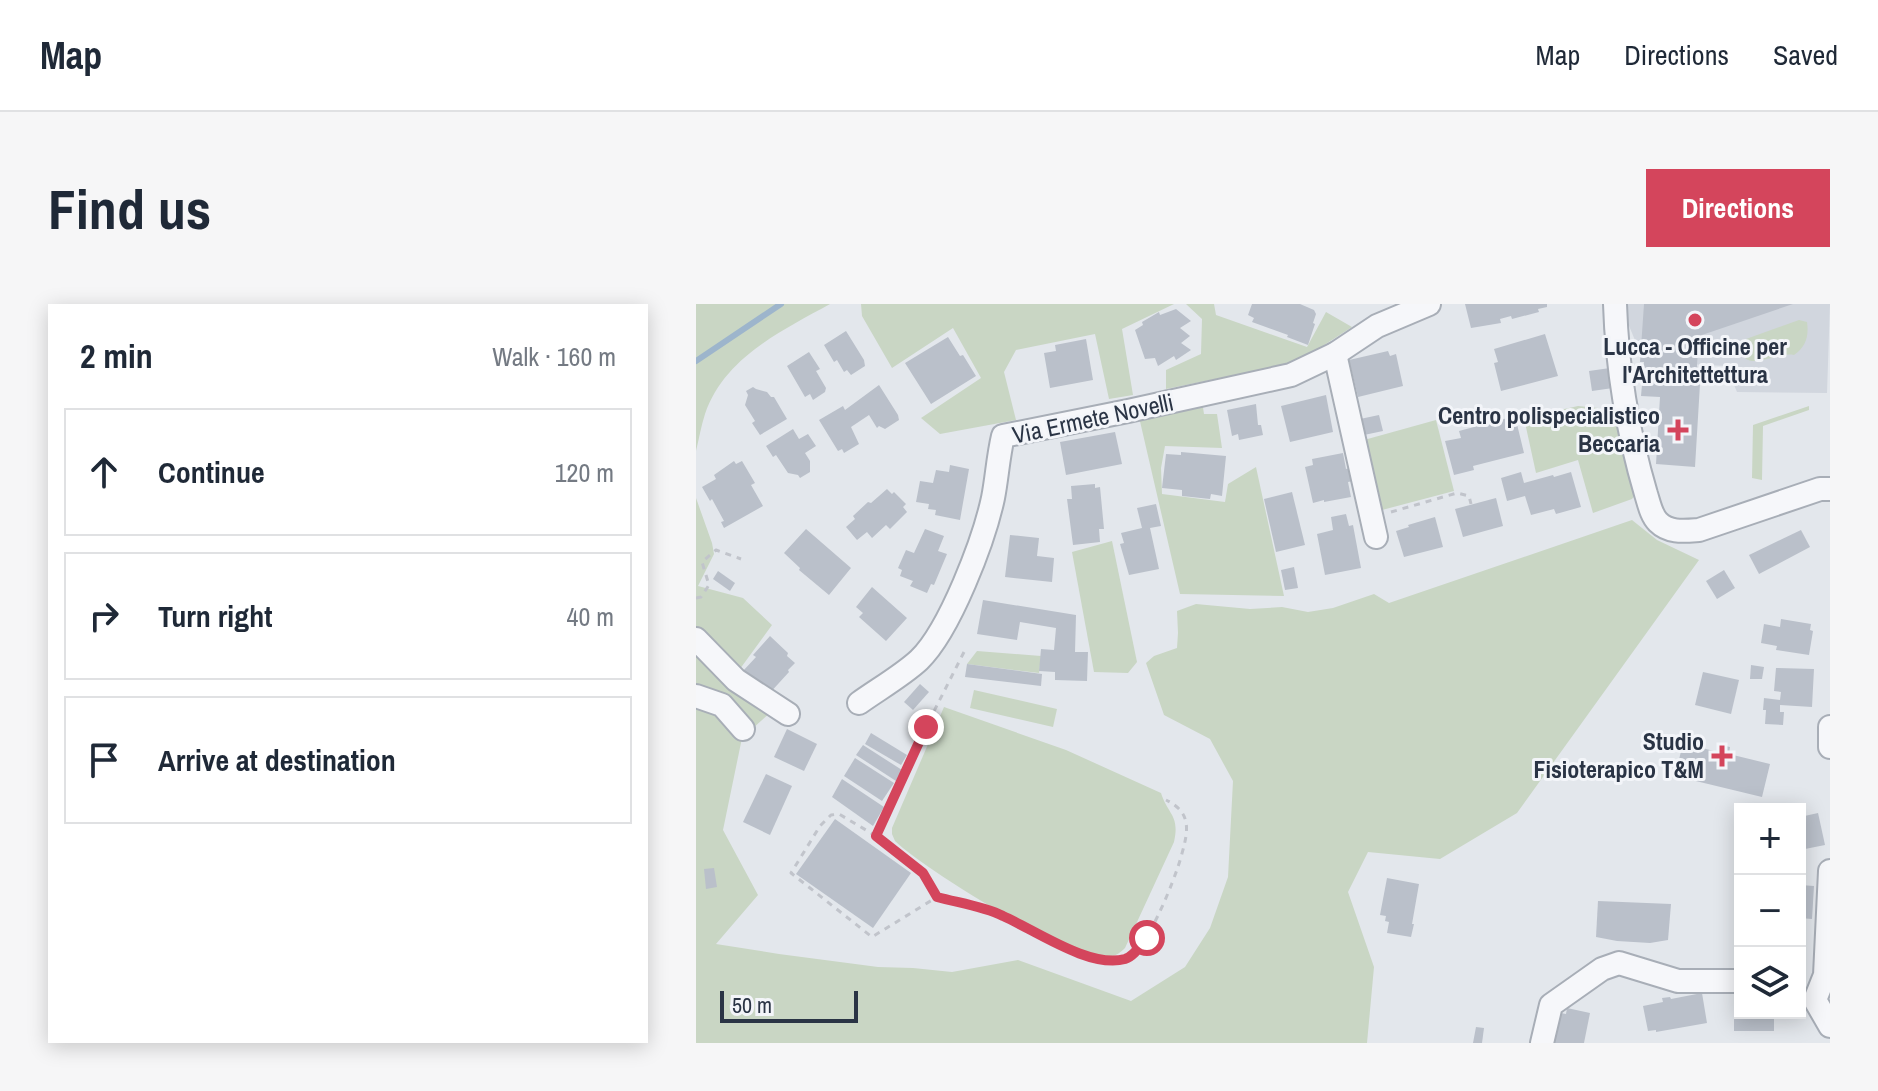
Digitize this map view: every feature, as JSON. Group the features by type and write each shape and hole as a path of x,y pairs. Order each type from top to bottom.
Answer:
{"street":[{"name":"Via Ermete Novelli","path":"859,703 919,659 943,628 978,548 993,497 1003,436 1291,375 1335,354 1377,326 1429,304"},
{"path":"1615,304 1616,344 1637,465 1655,519 1665,528 1681,532 1699,530 1820,489 1830,489"},
{"path":"1335,354 1374,527"},
{"path":"696,639 736,680 788,714"},
{"path":"696,696 722,705 743,729"},
{"path":"1830,727 1830,747"},
{"path":"1830,871 1825,975 1808,993 1830,1026"},
{"path":"1542,1043 1551,1005 1602,969 1619,963 1678,981 1734,981"}],"path":[{"path":"1374,527 1457,493 1469,496 1471,504"},
{"path":"696,598 701,597 709,585 702,562 716,550 741,559"},
{"path":"876,836 964,652"},
{"path":"937,897 872,937 791,873 820,826 831,815 839,814 876,836 923,873 937,897 1000,914 1091,958 1112,961 1129,958 1147,938 1177,871 1186,839 1186,818 1179,807 1166,800"}],"shaded area":[{"path":"1620,304 1830,304 1827,393 1737,392 1726,366 1644,362"}],"green space":[{"path":"696,304 830,304 756,348 726,377 705,414 696,451"},
{"path":"861,304 1174,304 1122,329 1133,395 1109,399 1095,334 1016,350 1004,372 1016,420 940,434 921,418 981,378 953,328 892,368 862,316"},
{"path":"1186,304 1214,304 1216,315 1307,347 1326,312 1352,327 1289,364 1166,389 1166,370 1201,354 1202,319"},
{"path":"1799,320 1807,322 1807,336 1804,345 1794,355 1755,361 1743,356 1740,348 1746,339"},
{"path":"1202,401 1204,414 1217,414 1222,448 1165,446 1161,468 1162,494 1225,502 1228,484 1256,467 1284,596 1180,594 1139,417"},
{"path":"1578,406 1598,408 1618,415 1640,487 1632,499 1593,513 1578,460 1536,473 1524,418"},
{"path":"1809,406 1809,410 1763,426 1762,480 1752,478 1753,425"},
{"path":"1436,420 1454,491 1382,510 1364,440"},
{"path":"696,498 714,554 698,586 743,598 772,625 737,673 780,704 742,738 723,830 758,895 716,944 878,967 952,972 1018,960 1131,1001 1185,967 1210,928 1228,877 1233,781 1210,739 1164,715 1146,663 1154,656 1177,648 1177,611 1196,604 1250,609 1282,607 1308,612 1333,608 1374,594 1389,603 1632,520 1657,540 1699,560 1517,813 1440,859 1368,852 1348,892 1374,967 1367,1043 696,1043"},
{"path":"1112,541 1137,662 1128,673 1094,672 1072,552"},
{"path":"977,651 1041,656 1039,673 967,664"},
{"path":"974,690 1057,709 1053,727 970,708"},
{"path":"944,707 1066,750 1161,793 1174,820 1174,842 1125,948 1120,952 1109,957 1090,955 1033,930 935,872 895,841 892,828"}],"building":[{"path":"1252,304 1300,304 1314,310 1315,324 1308,345 1252,322 1254,318 1248,315"},
{"path":"1465,304 1547,304 1547,307 1512,319 1511,316 1500,319 1501,323 1471,328"},
{"path":"1644,304 1793,304 1699,336 1697,365 1700,384 1695,467 1656,464 1660,397 1641,396"},
{"path":"1176,309 1191,321 1180,328 1190,336 1181,343 1191,350 1176,360 1174,356 1158,366 1155,358 1145,359 1135,330 1159,312 1160,315"},
{"path":"846,331 865,366 851,375 847,370 844,372 837,360 834,362 824,345"},
{"path":"1545,334 1558,376 1501,391 1494,349"},
{"path":"948,337 976,376 931,404 905,363"},
{"path":"1086,339 1093,380 1050,388 1044,353 1056,351 1055,345"},
{"path":"1388,351 1390,356 1396,354 1403,386 1358,397 1349,360"},
{"path":"809,352 820,369 816,371 826,388 813,400 810,394 805,397 787,366"},
{"path":"1610,368 1613,388 1592,391 1589,371"},
{"path":"879,385 899,420 885,429 877,428 869,415 851,427 859,444 844,453 842,449 838,451 819,420 843,406 845,410"},
{"path":"753,387 774,397 787,419 760,435 745,405 746,391"},
{"path":"1326,395 1333,432 1290,442 1281,406"},
{"path":"1256,404 1258,425 1261,425 1263,435 1239,440 1238,434 1232,436 1227,410"},
{"path":"1379,415 1383,431 1364,435 1360,419"},
{"path":"1515,416 1524,453 1473,466 1474,470 1454,475 1445,441 1461,438 1459,431"},
{"path":"793,429 799,439 808,434 816,446 805,453 810,461 810,472 800,478 788,473 766,446"},
{"path":"1115,432 1122,464 1066,475 1060,442"},
{"path":"1181,452 1226,456 1222,496 1211,494 1210,499 1182,496 1182,490 1162,488 1166,454 1181,455"},
{"path":"1343,453 1346,469 1350,468 1353,481 1348,482 1351,497 1313,503 1305,467 1313,465 1312,459"},
{"path":"734,461 736,464 742,461 755,483 751,485 763,506 724,528 721,522 724,521 702,487 716,479 714,475"},
{"path":"950,465 969,469 960,520 935,515 936,510 928,509 929,504 916,502 920,481 933,483 936,470 949,472"},
{"path":"1521,472 1524,483 1571,472 1581,507 1556,514 1554,509 1531,515 1525,496 1507,501 1501,478"},
{"path":"1095,484 1095,488 1100,487 1104,529 1099,529 1100,542 1073,545 1067,499 1072,499 1071,486"},
{"path":"887,489 906,504 903,507 907,512 890,529 886,525 872,538 867,532 857,540 846,527 868,502 871,503"},
{"path":"1292,492 1305,545 1276,552 1264,499"},
{"path":"1496,498 1503,526 1463,537 1455,509"},
{"path":"1156,504 1161,526 1150,528 1159,569 1129,575 1120,544 1124,543 1121,533 1142,528 1137,508"},
{"path":"1346,514 1349,526 1353,525 1361,568 1325,575 1317,534 1333,530 1331,517"},
{"path":"1435,517 1443,547 1404,557 1396,531"},
{"path":"806,529 851,568 829,595 784,553"},
{"path":"925,529 944,536 938,551 947,554 934,585 931,584 927,593 910,586 913,581 900,576 902,570 898,568 906,550 914,553"},
{"path":"1801,530 1810,547 1759,574 1749,555"},
{"path":"1010,535 1039,538 1037,556 1054,558 1052,582 1005,577"},
{"path":"1294,567 1298,588 1285,590 1281,570"},
{"path":"1724,570 1735,588 1717,599 1706,581"},
{"path":"718,571 735,583 730,591 713,579"},
{"path":"872,587 907,618 886,641 859,617 863,613 856,607"},
{"path":"983,600 1076,615 1075,652 1088,652 1087,681 1055,680 1055,672 1039,671 1041,649 1054,650 1056,628 1020,622 1017,640 977,634"},
{"path":"1781,619 1811,624 1810,630 1813,631 1809,655 1776,650 1777,646 1761,643 1764,624 1780,627"},
{"path":"770,636 795,663 768,695 743,671"},
{"path":"967,664 1042,674 1041,686 965,677"},
{"path":"1751,665 1764,667 1762,679 1750,679"},
{"path":"1776,668 1814,669 1812,707 1780,705 1780,712 1784,712 1783,725 1765,724 1766,710 1763,710 1764,698 1780,700 1781,692 1774,691"},
{"path":"1703,672 1739,680 1731,714 1695,705"},
{"path":"920,684 929,692 913,710 904,702"},
{"path":"787,729 817,744 804,771 774,757"},
{"path":"871,733 907,755 901,765 865,744"},
{"path":"1684,739 1699,743 1698,747 1718,752 1720,745 1730,747 1729,754 1770,764 1762,797 1675,776"},
{"path":"863,745 902,770 896,781 856,755"},
{"path":"855,758 894,783 882,801 844,776"},
{"path":"766,774 792,786 770,835 743,822"},
{"path":"842,779 884,807 873,826 832,797"},
{"path":"1818,813 1825,845 1806,849 1806,816"},
{"path":"835,819 911,873 873,928 796,874"},
{"path":"714,868 717,887 706,889 704,869"},
{"path":"1387,878 1419,884 1411,937 1387,933 1389,922 1385,921 1386,916 1380,915"},
{"path":"1806,885 1814,886 1812,919 1806,918"},
{"path":"1598,901 1671,904 1668,940 1650,943 1596,937"},
{"path":"1702,993 1707,1023 1648,1031 1643,1006 1663,1002 1662,998"},
{"path":"1567,1008 1590,1013 1584,1043 1544,1043 1555,1012 1566,1014"},
{"path":"1734,1019 1774,1019 1774,1031 1734,1031"},
{"path":"1476,1027 1484,1028 1482,1043 1473,1043"}],"waterway":[{"path":"696,361 781,304"}],"place":[{"name":"Lucca - Officine per l'Architettettura","path":"1695,320"},
{"name":"Centro polispecialistico Beccaria","path":"1678,430"},
{"name":"Studio Fisioterapico T&M","path":"1722,756"}],"route":[{"path":"926,727 876,836 923,873 937,897 1000,914 1091,958 1112,961 1129,958 1147,938"}]}
